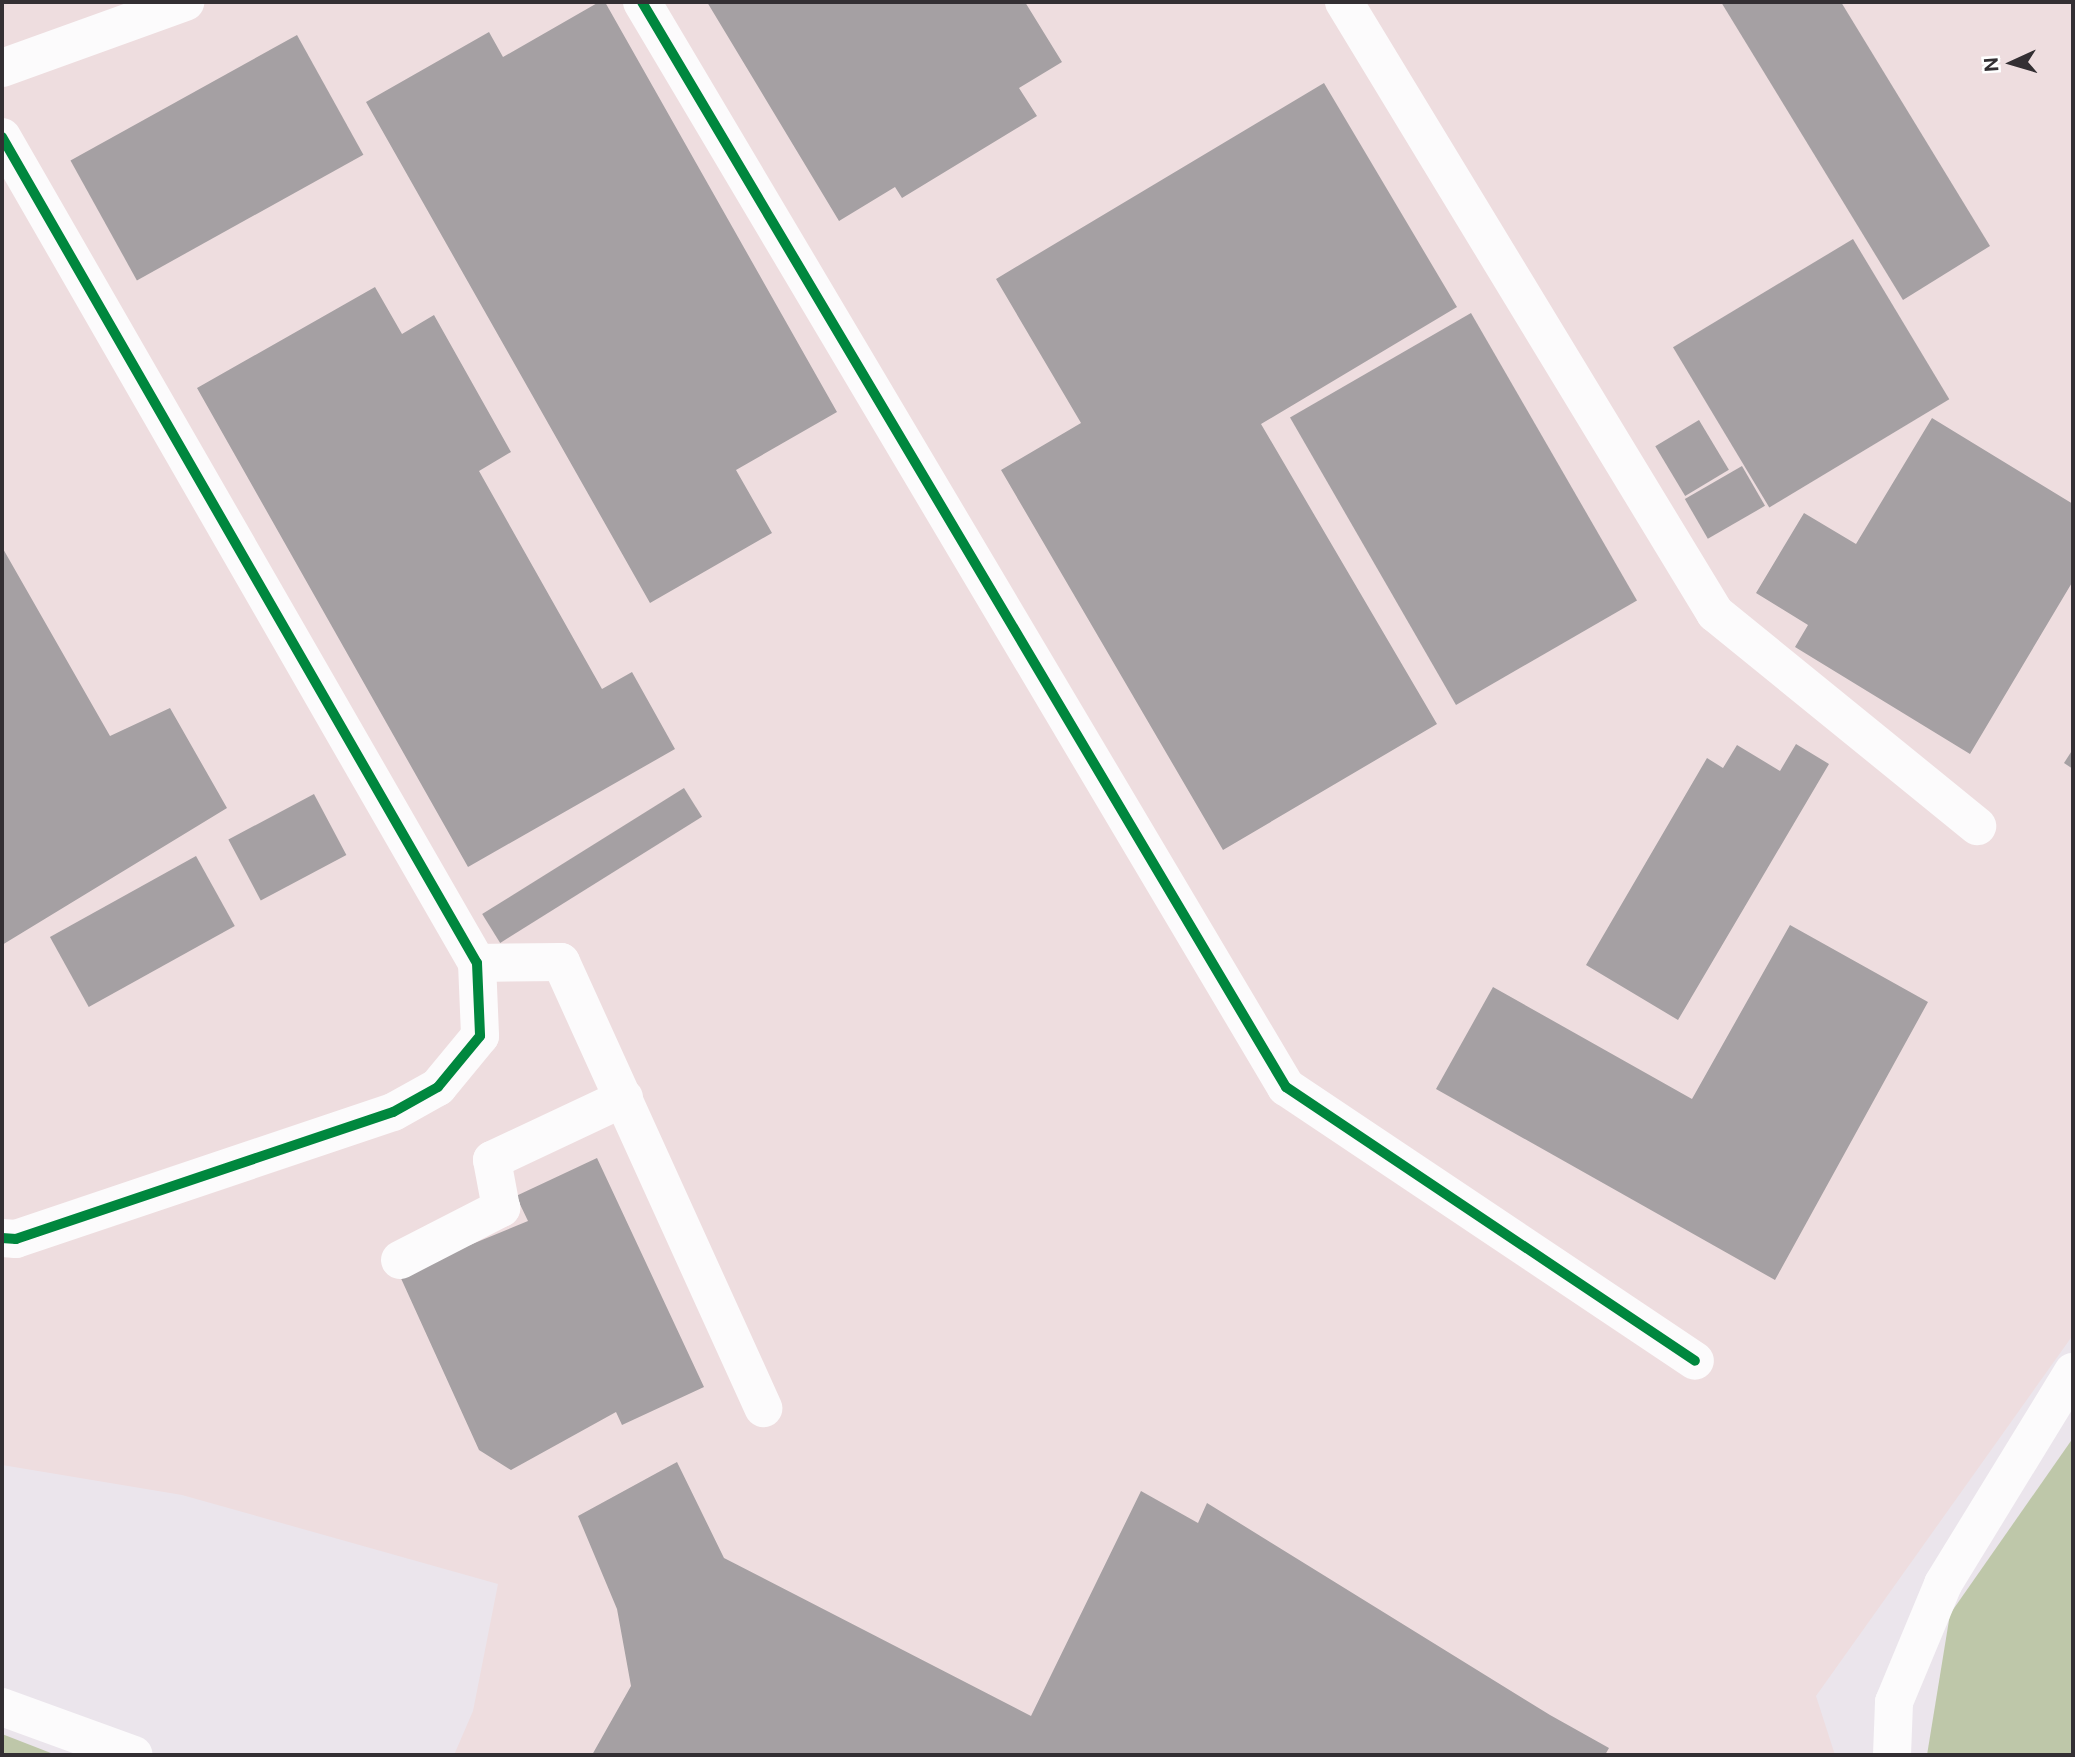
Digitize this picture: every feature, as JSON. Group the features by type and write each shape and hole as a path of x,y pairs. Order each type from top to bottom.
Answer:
{"street":[{"path":"2,68 185,2"},
{"path":"642,2 1286,1087 1695,1361"},
{"path":"1344,2 1715,613 1977,826"},
{"path":"2,137 477,963 480,1036 438,1087 393,1112 16,1239 2,1238"},
{"path":"477,963 561,962 763,1408"},
{"path":"400,1260 501,1208 492,1160 624,1098"},
{"path":"1892,1755 1894,1702 1942,1584 2073,1372"},
{"path":"2,1707 134,1755"}],"shaded area":[{"path":"2,2 2073,2 2073,1335 1816,1696 1835,1755 454,1755 473,1711 498,1584 182,1495 2,1465"}],"green space":[{"path":"2073,1438 2073,1755 1927,1755 1950,1614"},
{"path":"2,1734 56,1755 2,1755"}],"building":[{"path":"599,2 605,2 837,412 736,470 772,533 650,603 366,102 489,32 503,57"},
{"path":"707,2 1025,2 1062,62 1019,88 1037,116 902,198 895,187 839,221"},
{"path":"1721,2 1841,2 1990,246 1903,300"},
{"path":"297,35 363,155 137,280 70,161"},
{"path":"1324,83 1457,307 1261,424 1437,724 1223,850 1001,470 1081,423 996,279"},
{"path":"1853,239 1949,399 1769,507 1673,347"},
{"path":"375,287 402,334 434,315 511,452 479,471 602,689 632,672 675,749 468,867 197,388"},
{"path":"1471,313 1637,601 1456,705 1290,418"},
{"path":"1932,418 2073,504 2073,581 1970,754 1795,647 1808,625 1756,593 1804,513 1856,544"},
{"path":"1699,420 1729,470 1685,496 1655,446"},
{"path":"1742,466 1765,506 1708,539 1685,499"},
{"path":"2,547 110,736 170,708 227,808 2,945"},
{"path":"1796,744 1829,764 1678,1020 1586,965 1707,758 1723,768 1737,745 1780,771"},
{"path":"2073,749 2073,769 2064,763"},
{"path":"684,788 702,817 500,943 482,914"},
{"path":"314,794 346,855 261,900 228,840"},
{"path":"196,856 235,926 89,1007 50,937"},
{"path":"1790,925 1928,1002 1775,1280 1436,1089 1493,987 1692,1099"},
{"path":"597,1158 704,1387 622,1425 616,1412 511,1470 479,1450 399,1274 528,1221 516,1196"},
{"path":"677,1462 724,1558 1031,1716 1141,1491 1198,1523 1207,1503 1550,1715 1609,1748 1605,1755 592,1755 631,1686 617,1609 578,1516"}],"cycle path":[{"path":"642,2 1286,1087 1695,1361"},
{"path":"2,137 477,963 480,1036 438,1087 393,1112 16,1239 2,1238"}]}
